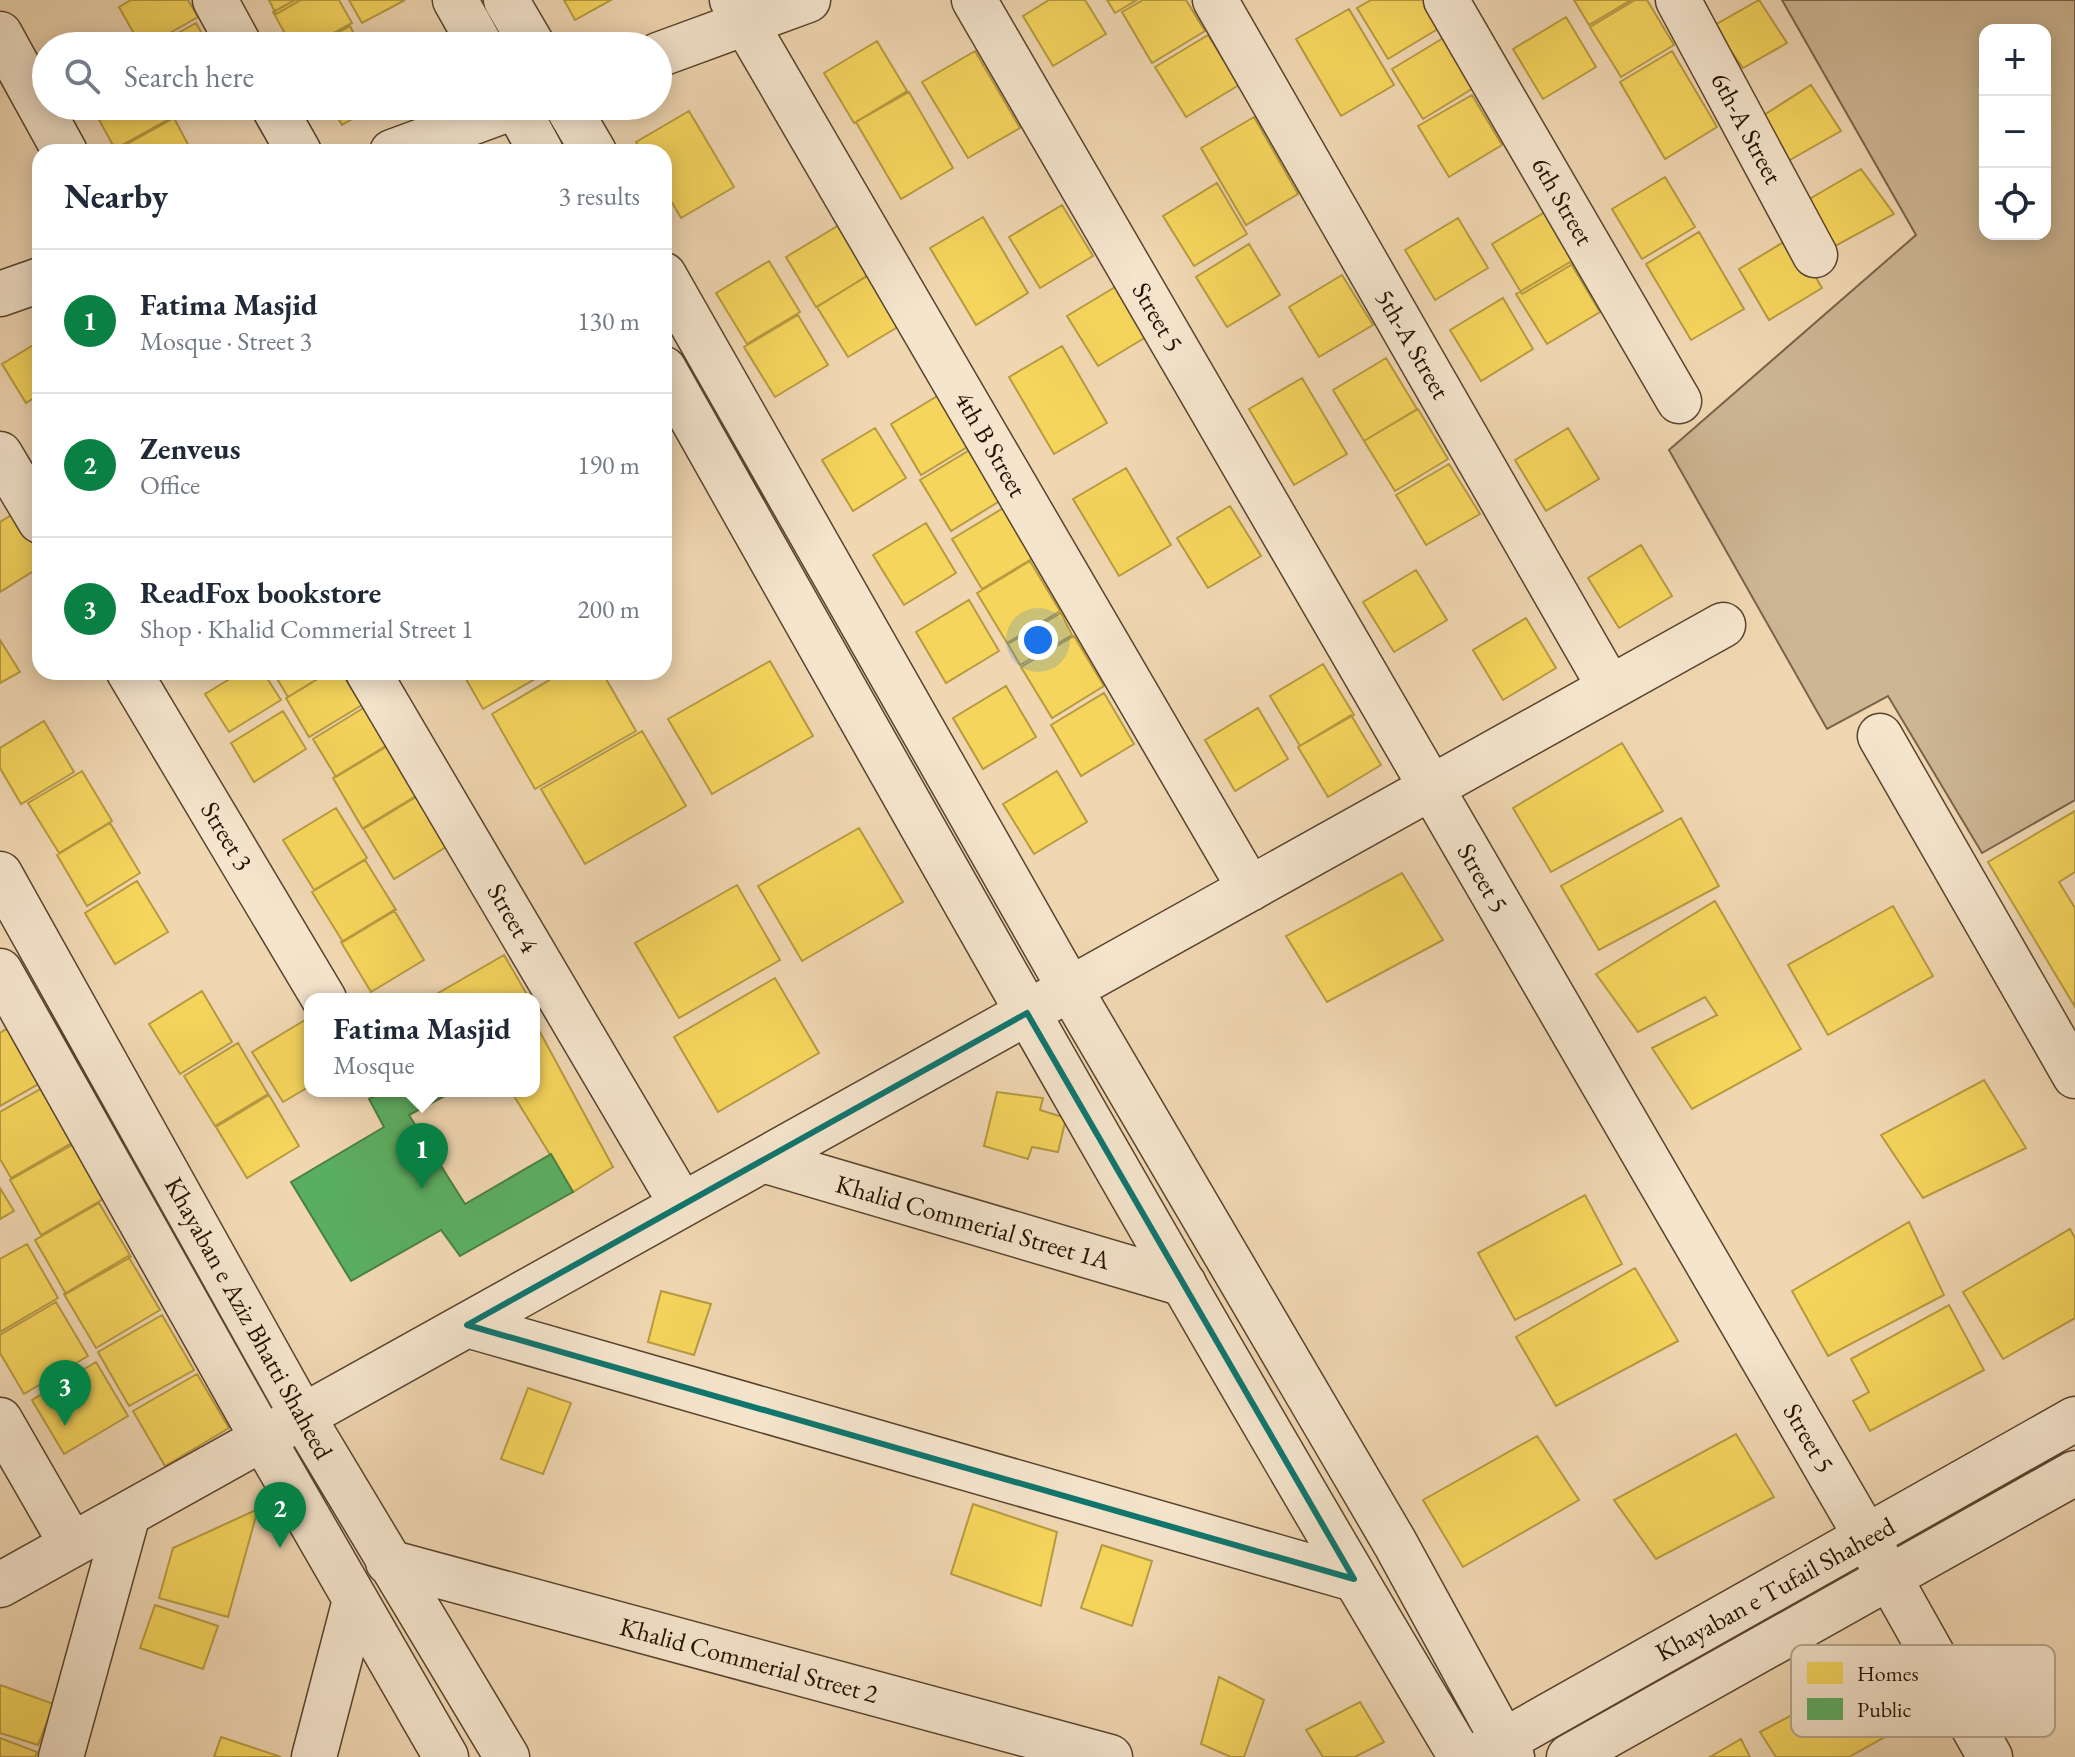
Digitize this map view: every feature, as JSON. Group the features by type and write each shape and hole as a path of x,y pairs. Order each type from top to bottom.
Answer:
{"street":[{"path":"215,0 232,32"},
{"path":"455,0 473,32"},
{"path":"506,0 525,32"},
{"path":"672,47 738,12 808,0"},
{"name":"Street 5","path":"974,0 1927,1645"},
{"name":"5th-A Street","path":"1215,0 1610,688"},
{"name":"6th Street","path":"1446,0 1679,401"},
{"name":"6th-A Street","path":"1678,0 1815,255"},
{"name":"4th B Street","path":"738,12 1250,889"},
{"path":"0,34 32,92"},
{"path":"47,120 61,144"},
{"path":"281,120 294,144"},
{"path":"414,144 478,120"},
{"path":"524,120 537,144"},
{"path":"575,120 589,144"},
{"path":"0,294 32,283"},
{"path":"672,289 1070,989 1395,1543 1496,1752"},
{"path":"672,383 1027,1013 1354,1579 1461,1757"},
{"path":"0,454 32,508"},
{"path":"0,1585 1723,625"},
{"name":"Street 3","path":"134,680 320,993"},
{"name":"Street 4","path":"373,680 682,1205"},
{"path":"1880,736 2075,1076"},
{"name":"Khayaban e Aziz Bhatti Shaheed","path":"0,874 303,1417 507,1757"},
{"name":"Khayaban e Aziz Bhatti Shaheed","path":"0,971 446,1757"},
{"name":"Khalid Commerial Street 1A","path":"763,1160 1184,1284"},
{"path":"467,1325 1354,1579"},
{"name":"Khayaban e Tufail Shaheed","path":"1496,1752 2075,1419"},
{"path":"0,1420 72,1545"},
{"name":"Khayaban e Tufail Shaheed","path":"1569,1757 2075,1473"},
{"path":"61,1757 128,1514"},
{"name":"Khalid Commerial Street 2","path":"388,1562 1110,1757"},
{"path":"314,1757 355,1600"},
{"name":"Street 5","path":"1979,1737 1990,1757"}],"highlighted area":[{"path":"1027,1013 1354,1579 467,1325"}],"shaded area":[{"path":"1782,0 2075,0 2075,800 1982,853 1888,696 1827,729 1669,450 1916,235"}],"building: Homes":[{"path":"131,0 188,0 198,17 172,32 133,32 119,7"},
{"path":"269,0 301,0 276,14"},
{"path":"295,0 339,0 352,23 336,32 284,32 273,12"},
{"path":"349,0 405,0 362,23"},
{"path":"564,0 611,0 575,20"},
{"path":"1049,0 1085,0 1106,34 1053,66 1023,16"},
{"path":"1107,0 1137,0 1115,13"},
{"path":"1143,0 1186,0 1205,31 1152,63 1122,12"},
{"path":"1371,0 1424,0 1441,27 1388,59 1357,8"},
{"path":"1574,0 1631,0 1589,25"},
{"path":"1635,0 1647,0 1674,45 1621,77 1590,27"},
{"path":"1759,0 1787,43 1743,68 1713,26"},
{"path":"1349,9 1394,85 1341,116 1296,39"},
{"path":"1566,17 1596,67 1543,99 1513,49"},
{"path":"196,23 201,32 180,32"},
{"path":"350,26 353,32 339,32"},
{"path":"1208,35 1239,85 1186,117 1155,67"},
{"path":"1445,37 1475,87 1423,119 1392,69"},
{"path":"877,41 907,91 854,123 824,73"},
{"path":"975,51 1020,128 968,158 922,82"},
{"path":"1672,51 1717,127 1665,159 1620,82"},
{"path":"1811,85 1841,131 1781,165 1753,122"},
{"path":"909,92 953,168 901,199 856,122"},
{"path":"1472,95 1502,145 1449,177 1418,126"},
{"path":"689,111 734,187 681,218 672,203 672,144 636,142"},
{"path":"1254,117 1298,194 1246,225 1201,148"},
{"path":"99,120 167,120 124,144 112,144"},
{"path":"175,120 188,144 127,144"},
{"path":"1861,169 1894,214 1828,250 1799,205"},
{"path":"1665,177 1695,227 1642,259 1612,209"},
{"path":"1217,183 1247,234 1194,266 1163,216"},
{"path":"1062,205 1093,256 1040,288 1009,237"},
{"path":"1545,212 1576,262 1522,294 1492,244"},
{"path":"983,217 1028,293 976,325 930,248"},
{"path":"1458,218 1488,268 1435,300 1405,250"},
{"path":"839,225 869,275 816,307 786,257"},
{"path":"1699,232 1744,309 1691,340 1646,264"},
{"path":"1792,237 1822,288 1769,320 1739,269"},
{"path":"1249,244 1280,295 1227,327 1196,277"},
{"path":"769,261 800,312 747,344 716,293"},
{"path":"1570,262 1600,312 1547,344 1516,294"},
{"path":"870,274 901,325 848,357 817,307"},
{"path":"1342,275 1373,325 1319,357 1289,307"},
{"path":"1120,284 1151,334 1098,366 1067,316"},
{"path":"1503,298 1533,349 1481,381 1450,330"},
{"path":"798,315 828,365 775,397 744,347"},
{"path":"32,346 32,399 26,403 2,364"},
{"path":"1062,346 1107,423 1054,454 1009,377"},
{"path":"1386,358 1417,409 1364,441 1333,390"},
{"path":"1302,378 1347,454 1294,485 1249,409"},
{"path":"944,392 974,443 921,475 891,424"},
{"path":"1418,409 1448,459 1395,491 1364,441"},
{"path":"875,428 906,478 853,511 822,460"},
{"path":"1568,428 1599,479 1546,511 1515,460"},
{"path":"973,448 1003,499 951,531 920,480"},
{"path":"1449,464 1480,514 1426,545 1396,495"},
{"path":"1126,468 1171,545 1119,576 1073,499"},
{"path":"1230,506 1261,556 1208,588 1177,538"},
{"path":"1005,507 1035,557 982,589 952,539"},
{"path":"15,513 32,542 32,572 0,592 0,522"},
{"path":"926,523 956,573 904,605 873,555"},
{"path":"1641,545 1672,596 1619,628 1588,578"},
{"path":"1030,561 1060,611 1007,643 977,593"},
{"path":"1416,570 1447,620 1394,652 1363,602"},
{"path":"969,600 999,651 946,683 916,632"},
{"path":"1061,613 1072,635 1020,665 1008,644"},
{"path":"1526,618 1556,668 1503,700 1473,650"},
{"path":"1074,636 1104,686 1052,718 1021,667"},
{"path":"0,640 20,672 0,683"},
{"path":"770,661 813,736 712,794 668,719"},
{"path":"1323,664 1354,715 1300,746 1270,696"},
{"path":"228,680 268,680 281,700 229,732 205,694"},
{"path":"278,680 316,680 288,697"},
{"path":"316,680 346,680 362,705 309,737 286,698"},
{"path":"467,680 533,680 483,709"},
{"path":"549,680 607,680 636,731 535,789 492,714"},
{"path":"1006,686 1036,737 983,769 953,718"},
{"path":"1104,693 1134,744 1081,776 1051,725"},
{"path":"365,707 389,745 336,777 313,739"},
{"path":"1258,708 1288,759 1235,791 1205,740"},
{"path":"283,711 306,749 254,782 231,743"},
{"path":"1351,715 1381,765 1328,797 1298,747"},
{"path":"44,721 74,772 21,804 0,768 0,748"},
{"path":"642,731 686,806 585,864 541,789"},
{"path":"1622,743 1663,811 1551,872 1513,808"},
{"path":"386,746 416,797 363,829 333,778"},
{"path":"82,771 112,821 59,853 28,803"},
{"path":"1057,771 1087,822 1034,854 1003,804"},
{"path":"416,796 446,847 394,879 363,828"},
{"path":"336,808 367,858 314,890 283,840"},
{"path":"2075,811 2075,872 2059,882 2075,908 2075,1007 1988,862"},
{"path":"1681,818 1719,886 1599,950 1561,886"},
{"path":"110,823 140,873 87,906 57,855"},
{"path":"859,828 903,902 802,961 758,886"},
{"path":"365,860 396,910 343,942 312,892"},
{"path":"1402,873 1443,940 1327,1002 1286,936"},
{"path":"137,881 168,932 115,964 85,913"},
{"path":"737,885 780,960 679,1018 635,943"},
{"path":"1715,901 1801,1049 1692,1109 1652,1048 1717,1015 1705,997 1638,1032 1596,974"},
{"path":"1893,906 1933,976 1828,1035 1788,965"},
{"path":"394,910 424,960 371,992 341,942"},
{"path":"504,955 526,993 438,993"},
{"path":"775,978 819,1053 718,1112 674,1037"},
{"path":"202,991 232,1042 180,1074 149,1024"},
{"path":"304,1021 304,1090 283,1102 252,1052"},
{"path":"10,1027 42,1082 0,1106 0,1033"},
{"path":"540,1032 613,1167 573,1192 515,1097 540,1097"},
{"path":"238,1043 268,1094 215,1126 184,1076"},
{"path":"1984,1080 2026,1148 1923,1198 1881,1135"},
{"path":"44,1087 75,1141 11,1178 0,1159 0,1112"},
{"path":"997,1092 1043,1098 1040,1110 1066,1118 1058,1152 1032,1147 1028,1159 984,1146"},
{"path":"269,1095 299,1146 247,1178 216,1127"},
{"path":"74,1144 105,1198 41,1235 10,1180"},
{"path":"0,1188 14,1211 0,1219"},
{"path":"1585,1195 1622,1264 1515,1320 1478,1253"},
{"path":"99,1203 131,1257 66,1294 35,1240"},
{"path":"1909,1222 1944,1295 1828,1356 1792,1291"},
{"path":"2070,1229 2075,1238 2075,1318 2003,1359 1963,1292"},
{"path":"27,1244 58,1298 0,1332 0,1259"},
{"path":"128,1256 160,1310 96,1348 64,1294"},
{"path":"1635,1268 1678,1341 1556,1406 1516,1337"},
{"path":"661,1291 711,1304 694,1355 648,1342"},
{"path":"56,1302 88,1356 24,1394 0,1353 0,1335"},
{"path":"1949,1305 1984,1370 1870,1431 1853,1401 1869,1392 1851,1359"},
{"path":"162,1315 194,1370 129,1406 98,1352"},
{"path":"96,1362 128,1416 64,1454 32,1400"},
{"path":"197,1374 229,1428 165,1466 133,1411"},
{"path":"528,1388 571,1403 543,1474 501,1459"},
{"path":"1736,1434 1774,1497 1656,1559 1614,1500"},
{"path":"1537,1436 1579,1500 1463,1567 1423,1500"},
{"path":"973,1504 1057,1532 1041,1606 951,1574"},
{"path":"258,1509 228,1617 159,1598 173,1548"},
{"path":"1102,1545 1152,1561 1132,1626 1081,1608"},
{"path":"155,1605 218,1626 203,1669 140,1648"},
{"path":"1219,1677 1264,1700 1244,1757 1231,1757 1201,1744"},
{"path":"0,1685 54,1704 38,1745 0,1733"},
{"path":"1360,1702 1384,1742 1355,1757 1323,1757 1306,1730"},
{"path":"1791,1716 1791,1737 1885,1737 1849,1757 1776,1757 1760,1732"},
{"path":"221,1737 281,1757 214,1757"},
{"path":"0,1738 37,1752 35,1757 0,1757"},
{"path":"1741,1739 1750,1757 1710,1757"}],"building: Public":[{"path":"443,1097 409,1115 465,1204 551,1154 573,1192 460,1256 441,1230 351,1281 291,1182 384,1127 369,1099"}],"place":[{"name":"Fatima Masjid","path":"422,1189"},
{"name":"ReadFox bookstore","path":"65,1426"},
{"name":"Zenveus","path":"280,1548"}]}
